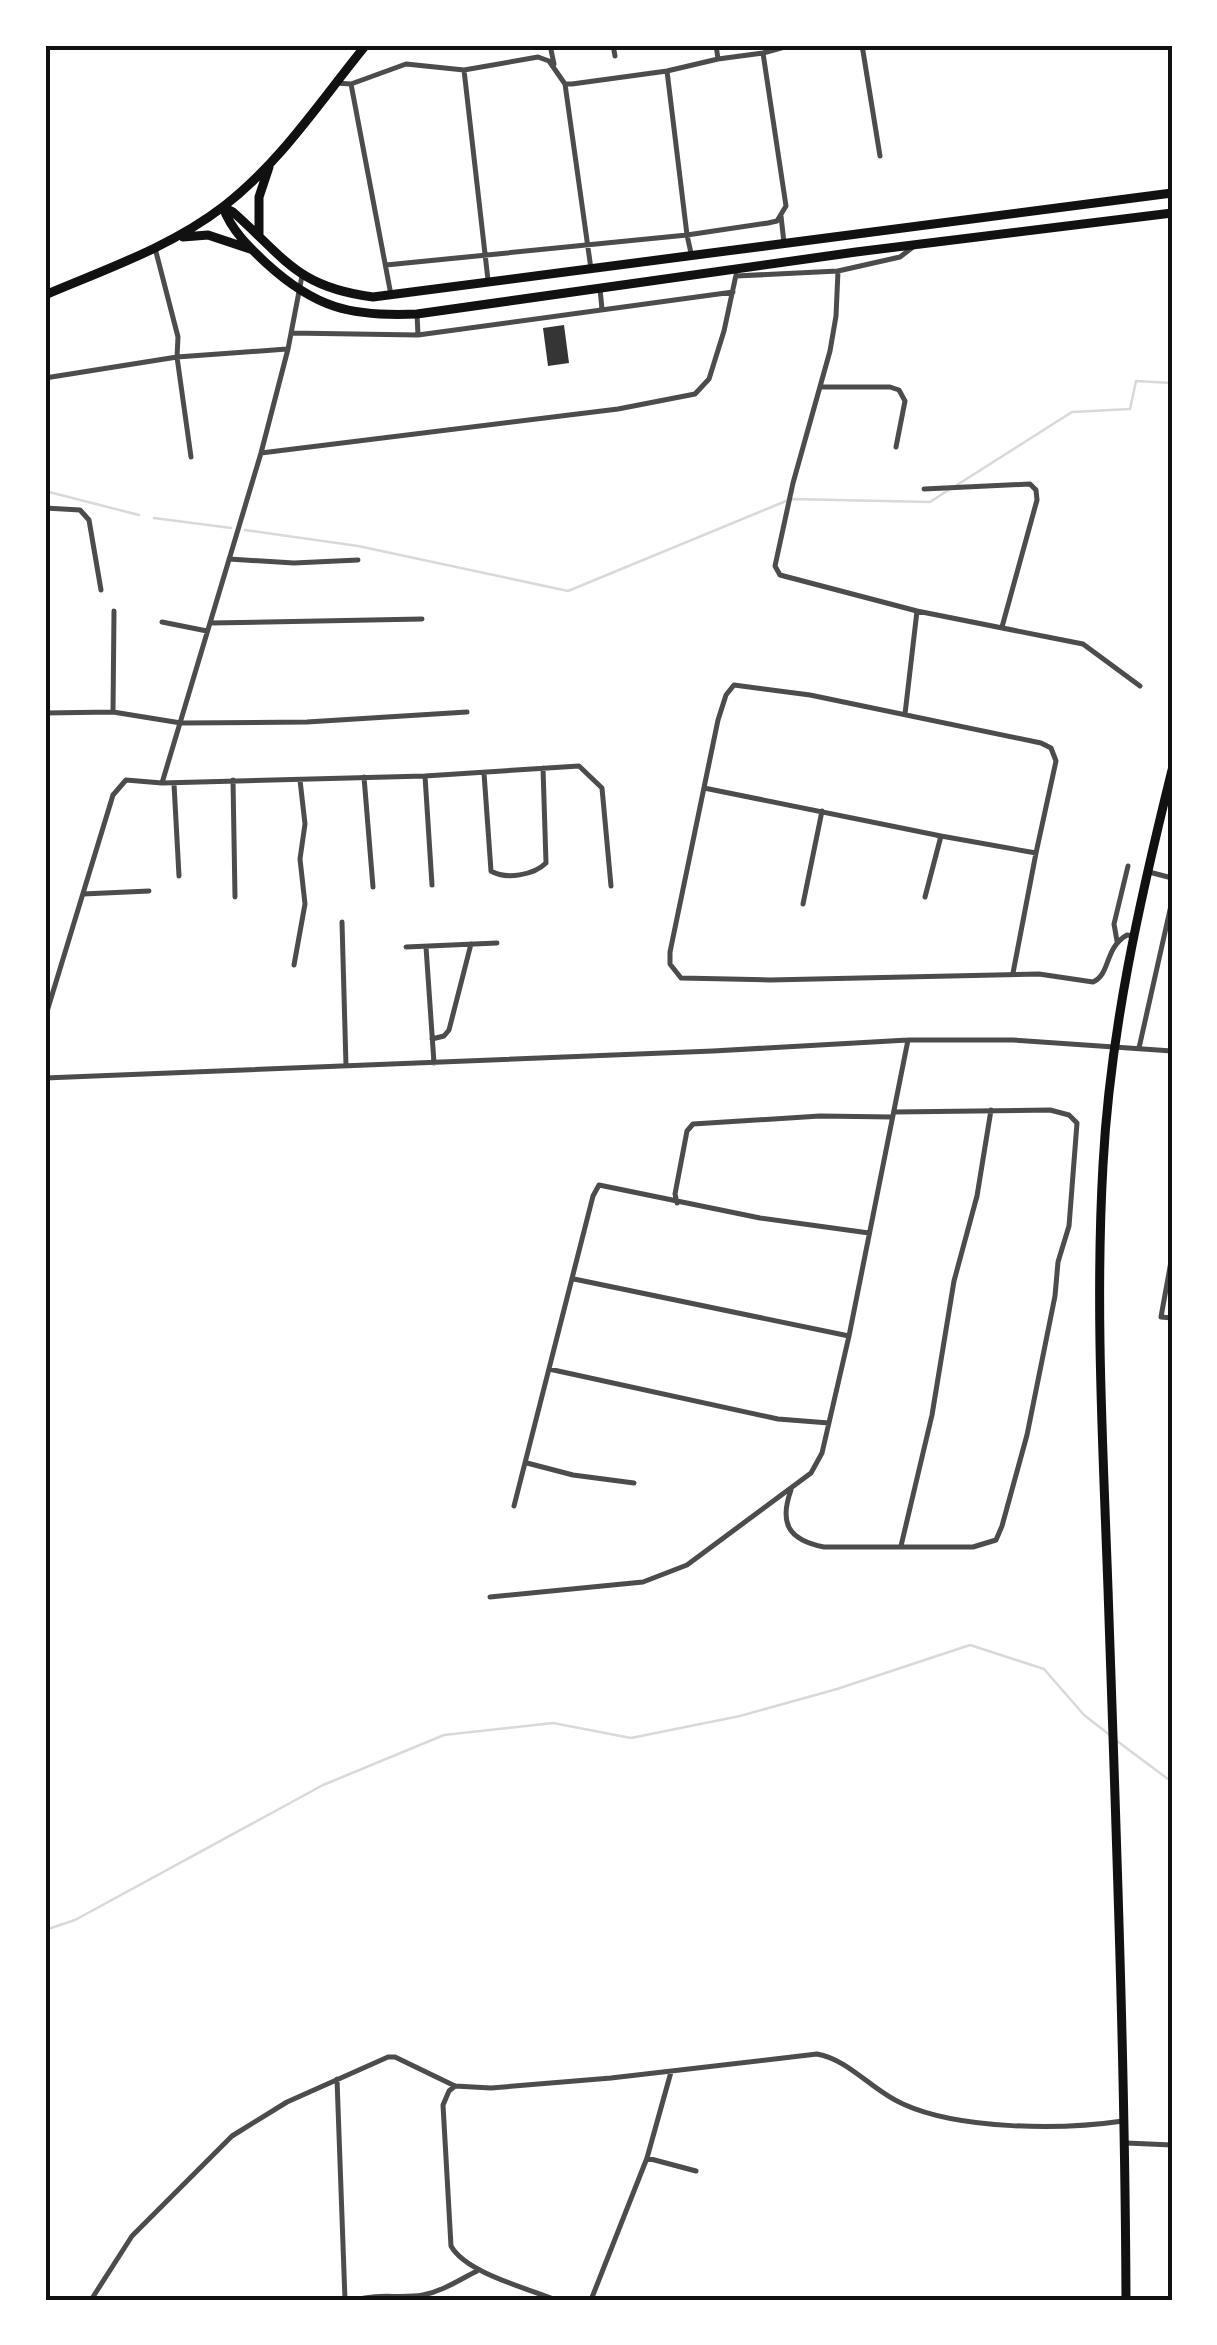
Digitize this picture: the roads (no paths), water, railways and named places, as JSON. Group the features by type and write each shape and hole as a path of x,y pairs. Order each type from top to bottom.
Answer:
{"main road":[{"path":"45,295 155,248 223,207 272,160 366,45"},
{"path":"259,236 259,197 272,160"},
{"path":"223,207 302,276 347,294 373,297 1172,193"},
{"path":"223,207 233,227 253,251 298,292 345,310 417,314 1172,212"},
{"path":"175,238 208,235 253,251"},
{"path":"1126,2300 1099,1240 1115,1045 1134,936 1172,770"}],"street":[{"path":"550,45 554,67"},
{"path":"613,45 615,56"},
{"path":"716,45 718,59"},
{"path":"566,84 667,71 792,45"},
{"path":"862,45 880,156"},
{"path":"764,53 786,206 781,216 784,244"},
{"path":"336,82 351,84 406,64 464,70 538,57 554,67 566,84 591,270"},
{"path":"464,70 488,282"},
{"path":"667,71 691,256"},
{"path":"351,84 391,295"},
{"path":"386,265 687,235 768,223 781,216"},
{"path":"613,243 615,266"},
{"path":"261,453 618,409 695,394 709,379 737,272 838,271 900,258 914,244"},
{"path":"155,248 178,337 176,357 191,457"},
{"path":"838,271 836,316 821,388 774,558 776,570 780,575 918,611 1083,644 1140,686"},
{"path":"162,782 261,453 302,276"},
{"path":"600,289 602,309"},
{"path":"291,333 418,335 733,292"},
{"path":"417,314 418,335"},
{"path":"45,378 176,357 288,349"},
{"path":"821,388 899,390 906,401 896,446"},
{"path":"924,489 1015,483 1030,484 1036,490 1037,500 1002,627"},
{"path":"45,508 80,510 89,520 101,590"},
{"path":"229,559 294,563 358,560"},
{"path":"113,712 114,610"},
{"path":"905,714 918,611"},
{"path":"210,623 422,619"},
{"path":"162,622 207,631"},
{"path":"1013,974 1056,761 1051,748 905,714 734,684 718,720 670,952 670,964 681,978 1039,974 1098,981 1118,941 1127,935 1134,936"},
{"path":"45,713 113,712 181,723 307,722 467,712"},
{"path":"45,1018 114,794 126,780 174,784 233,779 425,776 579,766 602,788 611,886"},
{"path":"484,772 491,871 500,876 536,871 546,862 543,768"},
{"path":"425,776 432,885"},
{"path":"364,777 373,887"},
{"path":"233,779 235,896"},
{"path":"294,965 305,904 300,859 305,824 300,780"},
{"path":"174,784 179,876"},
{"path":"703,788 1036,854"},
{"path":"803,904 822,812"},
{"path":"925,897 941,836"},
{"path":"1118,941 1114,924 1128,866"},
{"path":"1149,872 1172,878"},
{"path":"83,894 149,890"},
{"path":"1140,1048 1172,901"},
{"path":"342,922 346,1066"},
{"path":"406,947 497,942"},
{"path":"432,1039 449,1030 472,944"},
{"path":"426,946 434,1063"},
{"path":"45,1078 908,1040 1013,1040 1172,1051"},
{"path":"490,1597 660,1578 687,1565 791,1490 816,1465 849,1336 908,1040"},
{"path":"900,1546 932,1416 954,1281 977,1196 991,1110"},
{"path":"677,1203 675,1194 687,1131 693,1124 991,1110 1050,1110 1069,1115 1077,1123 1069,1226 1058,1262 1027,1435 996,1540 967,1548 824,1546 805,1542 786,1522 785,1506 791,1490"},
{"path":"514,1506 594,1191 599,1185 677,1203 869,1233"},
{"path":"1172,1256 1162,1316 1172,1318"},
{"path":"574,1279 849,1336"},
{"path":"548,1369 778,1419 828,1424"},
{"path":"527,1463 634,1483"},
{"path":"91,2300 132,2236 232,2136 263,2115 337,2078 396,2056 455,2086 491,2088 817,2054 837,2060 900,2103 946,2116 1011,2126 1123,2121"},
{"path":"591,2300 647,2158 672,2070"},
{"path":"337,2078 346,2300"},
{"path":"455,2086 448,2091 443,2105 448,2238 455,2254 479,2270 556,2300"},
{"path":"1124,2143 1172,2145"},
{"path":"647,2158 696,2170"},
{"path":"356,2300 368,2296 422,2295 448,2287 479,2270"}],"waterway":[{"path":"957,485 1072,412 1130,409 1136,381 1172,383"},
{"path":"245,530 358,546 568,591 791,499 930,502 950,489"},
{"path":"45,491 139,515"},
{"path":"154,518 231,528"},
{"path":"45,1930 75,1920 323,1785 444,1735 553,1723 631,1738 740,1716 970,1645 1044,1669 1084,1715 1111,1736"},
{"path":"1117,1741 1172,1782"}]}
